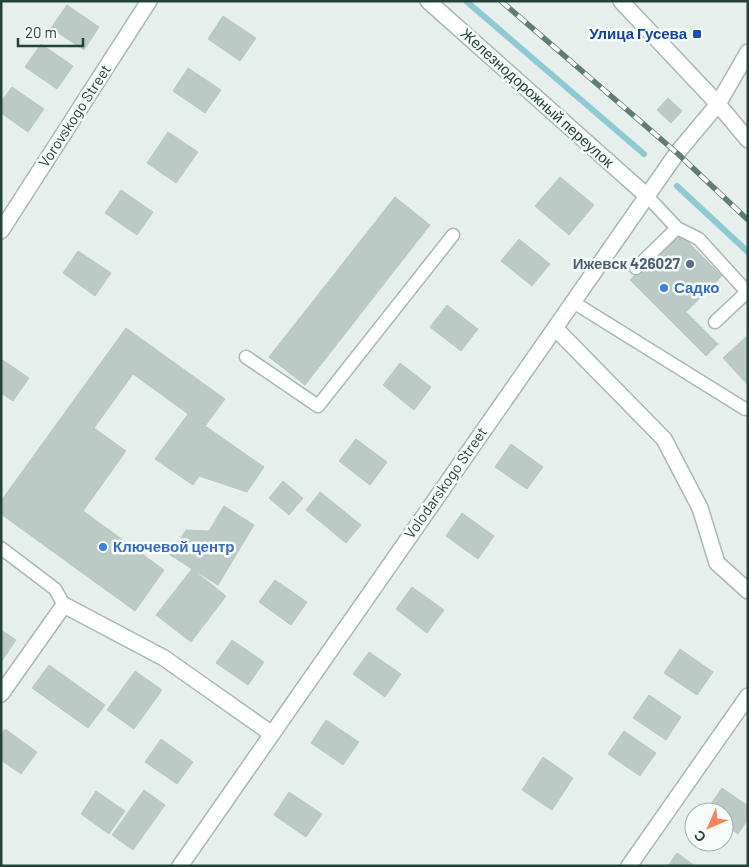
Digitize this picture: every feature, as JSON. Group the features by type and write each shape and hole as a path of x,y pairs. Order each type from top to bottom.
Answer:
{"street":[{"name":"Vorovskogo Street","path":"1,231 149,1"},
{"name":"Железнодорожный переулок","path":"428,1 647,196"},
{"path":"621,1 718,104 748,140"},
{"path":"718,104 748,52"},
{"name":"Volodarskogo Street","path":"180,866 677,153 718,104"},
{"path":"555,328 664,440 700,508 717,563 748,591"},
{"path":"1,694 64,605 164,658 272,734"},
{"path":"629,866 748,696"}],"lane":[{"path":"647,196 677,228 699,239 747,292 715,322"},
{"path":"636,268 677,228"},
{"path":"246,357 318,406 453,235"},
{"path":"573,302 748,410"},
{"path":"1,548 55,590 64,605"}],"building":[{"path":"67,5 99,27 84,50 51,28"},
{"path":"223,16 256,38 240,61 208,39"},
{"path":"41,44 73,66 57,89 25,67"},
{"path":"188,68 221,90 205,113 173,91"},
{"path":"12,87 44,109 28,132 1,113 1,102"},
{"path":"668,98 682,111 671,123 657,110"},
{"path":"168,132 198,152 176,183 147,163"},
{"path":"560,177 594,205 569,235 535,206"},
{"path":"121,190 153,212 137,235 105,213"},
{"path":"395,197 430,225 305,385 269,357"},
{"path":"678,232 722,276 686,312 718,344 706,356 630,280"},
{"path":"519,239 550,264 532,286 501,261"},
{"path":"78,251 111,273 95,296 63,273"},
{"path":"447,305 478,329 461,351 430,327"},
{"path":"126,328 225,399 205,426 133,374 94,428 126,451 83,511 164,570 135,611 1,514 1,501"},
{"path":"748,335 748,385 723,358"},
{"path":"1,359 29,378 13,401 1,393"},
{"path":"400,363 431,387 414,410 383,385"},
{"path":"188,414 264,467 247,492 199,476 193,485 155,459"},
{"path":"356,439 387,462 370,485 339,461"},
{"path":"511,444 543,467 527,489 495,467"},
{"path":"283,481 303,498 289,515 269,498"},
{"path":"320,492 361,525 346,543 306,510"},
{"path":"224,506 254,525 218,585 170,555 186,530 209,531"},
{"path":"462,513 494,536 478,559 446,536"},
{"path":"192,569 226,596 191,642 156,615"},
{"path":"275,580 307,602 291,625 259,602"},
{"path":"412,587 444,610 427,633 396,609"},
{"path":"1,630 16,640 1,662"},
{"path":"232,640 264,662 248,685 216,663"},
{"path":"680,649 713,672 697,695 664,673"},
{"path":"369,652 401,674 385,697 353,674"},
{"path":"49,665 105,705 88,728 32,688"},
{"path":"135,671 162,690 134,729 107,710"},
{"path":"649,695 681,717 666,740 633,718"},
{"path":"326,720 359,742 343,765 311,743"},
{"path":"5,729 37,752 21,774 1,760 1,735"},
{"path":"624,731 656,753 640,776 608,754"},
{"path":"161,739 193,762 177,784 145,762"},
{"path":"543,757 573,778 552,810 522,790"},
{"path":"722,788 748,806 748,819 738,834 734,831 734,802 712,802"},
{"path":"144,790 165,805 133,850 112,835"},
{"path":"96,791 125,811 109,834 81,814"},
{"path":"289,792 322,814 306,837 274,815"},
{"path":"677,853 695,866 668,866"}],"waterway":[{"path":"466,1 644,154"},
{"path":"677,186 748,252"}],"railway":[{"path":"501,1 677,153 748,220"}],"place":[{"name":"Улица Гусева","path":"697,34"},
{"name":"Ижевск 426027","path":"690,264"},
{"name":"Садко","path":"664,288"},
{"name":"Ключевой центр","path":"103,547"}]}
